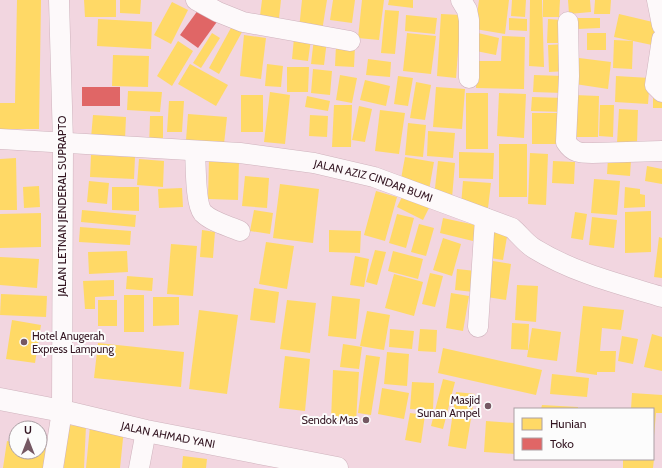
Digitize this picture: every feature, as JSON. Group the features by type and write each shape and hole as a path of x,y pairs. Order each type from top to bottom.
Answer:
{"main road":[{"name":"JALAN AHMAD YANI","path":"0,401 62,411 146,431 337,468"}],"street":[{"name":"JALAN LETNAN JENDERAL SUPRAPTO","path":"53,468 62,411 63,142 59,0"},
{"path":"196,0 218,12 243,22 350,41"},
{"path":"461,0 467,10 469,20 469,78"},
{"path":"657,0 662,25"},
{"path":"568,22 570,76 566,142 571,149 581,153 662,151"},
{"path":"662,39 655,85 662,92"},
{"name":"JALAN AZIZ CINDAR BUMI","path":"0,139 248,154 342,168 374,177 512,228 533,248 554,260 597,278 662,297"},
{"path":"195,151 198,201 203,213 240,232"},
{"path":"478,327 485,218"},
{"path":"139,468 146,431"}],"building: Hunian":[{"path":"17,0 41,0 39,129 0,129 0,103 15,103"},
{"path":"84,0 116,0 116,17 85,17"},
{"path":"120,0 141,0 140,14 120,13"},
{"path":"262,0 281,0 279,18 260,16"},
{"path":"302,0 327,0 322,31 299,29"},
{"path":"333,0 355,0 352,23 330,20"},
{"path":"362,0 384,0 379,40 358,38"},
{"path":"389,0 413,0 413,8 388,5"},
{"path":"479,0 509,0 505,34 475,29"},
{"path":"512,0 526,0 525,17 511,16"},
{"path":"530,0 542,0 544,67 529,66"},
{"path":"543,0 560,0 559,17 543,17"},
{"path":"568,0 590,0 591,12 569,14"},
{"path":"595,0 611,0 610,14 594,14"},
{"path":"172,2 188,10 171,44 154,35"},
{"path":"385,10 399,11 395,54 381,53"},
{"path":"441,14 461,15 456,78 437,76"},
{"path":"619,14 657,23 652,45 614,37"},
{"path":"406,15 437,18 435,34 405,31"},
{"path":"509,18 527,19 527,31 509,30"},
{"path":"576,18 600,18 600,28 577,29"},
{"path":"98,19 152,22 151,49 97,46"},
{"path":"548,19 562,20 561,43 547,43"},
{"path":"232,26 242,32 219,74 209,68"},
{"path":"474,32 499,38 496,55 471,50"},
{"path":"212,33 220,38 201,68 193,63"},
{"path":"407,33 436,36 431,74 403,71"},
{"path":"587,33 606,33 606,50 587,50"},
{"path":"244,35 266,38 261,79 240,76"},
{"path":"502,36 525,37 524,89 476,88 477,61 501,61"},
{"path":"294,38 311,39 308,61 292,59"},
{"path":"314,38 327,40 324,65 311,64"},
{"path":"614,40 633,41 632,69 613,68"},
{"path":"178,41 193,51 172,86 157,76"},
{"path":"566,44 568,71 549,72 548,45"},
{"path":"336,45 355,46 354,67 335,66"},
{"path":"113,55 149,56 148,87 112,86"},
{"path":"579,58 611,62 608,89 575,84"},
{"path":"368,59 391,62 390,77 366,75"},
{"path":"190,64 228,85 216,106 178,84"},
{"path":"267,64 283,66 281,87 265,86"},
{"path":"287,67 309,67 308,92 287,92"},
{"path":"313,69 332,71 330,95 311,93"},
{"path":"340,75 357,78 352,103 336,100"},
{"path":"534,75 563,76 563,93 533,92"},
{"path":"398,76 413,78 408,106 394,104"},
{"path":"616,76 650,78 648,104 615,102"},
{"path":"365,80 390,86 386,106 360,100"},
{"path":"416,82 431,85 425,120 410,118"},
{"path":"436,87 465,89 462,129 433,127"},
{"path":"128,91 162,92 160,112 127,110"},
{"path":"270,92 290,95 285,144 264,142"},
{"path":"466,93 488,93 488,149 466,149"},
{"path":"499,93 526,94 524,138 497,136"},
{"path":"241,95 263,95 263,132 241,132"},
{"path":"574,95 599,96 598,137 573,137"},
{"path":"307,96 330,101 328,111 305,107"},
{"path":"532,97 565,98 564,112 531,111"},
{"path":"653,97 662,97 662,108 653,108"},
{"path":"169,101 184,101 182,132 167,132"},
{"path":"334,105 352,105 351,147 332,147"},
{"path":"600,105 614,105 613,137 599,136"},
{"path":"359,106 372,109 365,142 352,140"},
{"path":"619,109 638,110 637,144 617,143"},
{"path":"380,110 405,113 399,154 375,151"},
{"path":"532,113 558,113 558,144 532,144"},
{"path":"188,114 227,117 224,144 186,140"},
{"path":"93,115 126,117 125,139 91,138"},
{"path":"310,115 328,116 327,137 309,136"},
{"path":"150,116 163,116 163,148 149,148"},
{"path":"408,123 426,125 423,157 405,155"},
{"path":"428,131 455,133 453,158 427,156"},
{"path":"499,144 527,144 527,197 499,197"},
{"path":"459,152 494,153 493,179 459,178"},
{"path":"530,153 548,154 546,205 528,204"},
{"path":"91,155 135,157 134,179 90,177"},
{"path":"405,157 434,162 429,190 400,184"},
{"path":"16,158 17,210 0,210 0,159"},
{"path":"608,158 631,160 630,176 607,174"},
{"path":"139,159 164,161 163,187 137,185"},
{"path":"209,159 239,160 238,200 208,199"},
{"path":"438,161 455,163 452,198 434,197"},
{"path":"553,161 575,162 574,184 552,183"},
{"path":"647,166 662,169 662,184 645,181"},
{"path":"245,176 269,178 267,208 242,206"},
{"path":"594,179 620,181 617,215 591,213"},
{"path":"89,181 109,183 107,204 87,202"},
{"path":"463,181 491,183 488,208 461,205"},
{"path":"280,184 319,189 313,243 273,238"},
{"path":"39,186 40,207 24,208 23,187"},
{"path":"112,187 139,187 139,211 112,210"},
{"path":"625,187 640,189 640,194 645,195 645,207 624,208"},
{"path":"182,188 183,207 159,208 158,189"},
{"path":"376,191 397,197 385,241 364,235"},
{"path":"404,193 430,206 423,220 397,207"},
{"path":"82,210 136,215 135,227 81,222"},
{"path":"254,210 273,213 270,234 250,231"},
{"path":"651,211 651,252 625,253 625,212"},
{"path":"575,212 587,214 583,240 571,238"},
{"path":"41,213 41,247 0,248 0,214"},
{"path":"397,214 414,218 406,248 389,243"},
{"path":"592,217 617,220 614,248 589,245"},
{"path":"443,218 480,226 477,242 440,233"},
{"path":"419,224 434,228 426,256 411,252"},
{"path":"80,227 131,231 130,245 79,242"},
{"path":"489,228 508,231 503,260 484,257"},
{"path":"202,230 215,232 213,258 200,257"},
{"path":"329,230 361,231 360,253 329,252"},
{"path":"659,237 662,238 662,278 654,277"},
{"path":"443,238 461,244 452,276 433,270"},
{"path":"266,242 294,246 287,289 259,284"},
{"path":"171,244 197,246 193,296 167,294"},
{"path":"375,250 386,252 377,285 366,282"},
{"path":"127,251 128,272 89,274 88,252"},
{"path":"393,251 423,259 418,279 388,271"},
{"path":"355,256 369,259 364,287 350,285"},
{"path":"0,257 39,259 37,288 0,285"},
{"path":"493,261 511,264 506,300 487,297"},
{"path":"457,269 476,271 474,292 455,290"},
{"path":"430,273 443,276 435,307 422,304"},
{"path":"394,274 423,282 414,316 385,308"},
{"path":"127,276 153,278 152,291 126,289"},
{"path":"114,280 114,296 95,297 95,309 85,309 83,281"},
{"path":"517,285 538,286 536,322 515,320"},
{"path":"254,288 279,292 275,323 250,320"},
{"path":"451,293 469,296 463,331 446,328"},
{"path":"1,294 47,296 46,317 0,315"},
{"path":"124,295 144,295 144,332 124,332"},
{"path":"332,296 360,299 356,339 328,336"},
{"path":"153,297 179,297 179,325 153,326"},
{"path":"98,300 117,300 117,326 98,326"},
{"path":"287,300 316,303 310,353 280,349"},
{"path":"583,306 624,310 621,330 602,328 600,351 616,351 615,372 597,372 597,375 576,372"},
{"path":"199,310 238,315 227,394 189,389"},
{"path":"367,311 390,315 384,350 360,346"},
{"name":"Hotel Anugerah Express Lampung","path":"12,320 41,325 35,363 6,359"},
{"path":"512,323 529,324 528,350 511,349"},
{"path":"532,328 561,332 557,361 527,357"},
{"path":"390,329 414,331 412,349 389,347"},
{"path":"420,329 437,330 436,352 418,351"},
{"path":"652,334 662,337 662,371 644,367"},
{"path":"622,336 638,339 633,364 618,361"},
{"path":"98,343 184,352 181,387 94,378"},
{"path":"343,344 362,347 359,369 340,367"},
{"path":"443,348 542,370 536,395 438,373"},
{"path":"387,352 409,354 407,386 384,384"},
{"path":"366,355 380,357 371,415 358,413"},
{"path":"285,356 310,359 305,411 279,408"},
{"path":"333,370 359,372 356,422 331,420"},
{"path":"552,374 589,378 587,397 550,394"},
{"path":"443,379 455,382 443,429 431,426"},
{"path":"412,382 434,383 433,410 410,409"},
{"path":"382,388 409,393 404,419 378,414"},
{"path":"456,392 475,394 466,449 448,446"},
{"path":"632,393 662,395 662,413 656,413 654,436 654,408 631,408"},
{"path":"542,405 578,407 578,408 541,408"},
{"path":"410,413 425,415 421,443 405,440"},
{"path":"486,421 514,423 514,454 484,452"},
{"path":"66,425 86,426 84,468 64,468"},
{"path":"90,426 124,429 120,468 86,468"},
{"path":"7,441 8,460 45,460 44,468 3,468"},
{"path":"183,456 207,459 206,468 182,468"},
{"path":"623,460 654,460 653,468 623,468"}],"building: Toko":[{"path":"201,6 219,19 198,48 180,35"},
{"path":"82,87 120,87 120,106 82,106"}],"place":[{"name":"Hotel Anugerah Express Lampung","path":"24,342"},
{"name":"Masjid Sunan Ampel","path":"488,406"},
{"name":"Sendok Mas","path":"366,420"}]}
